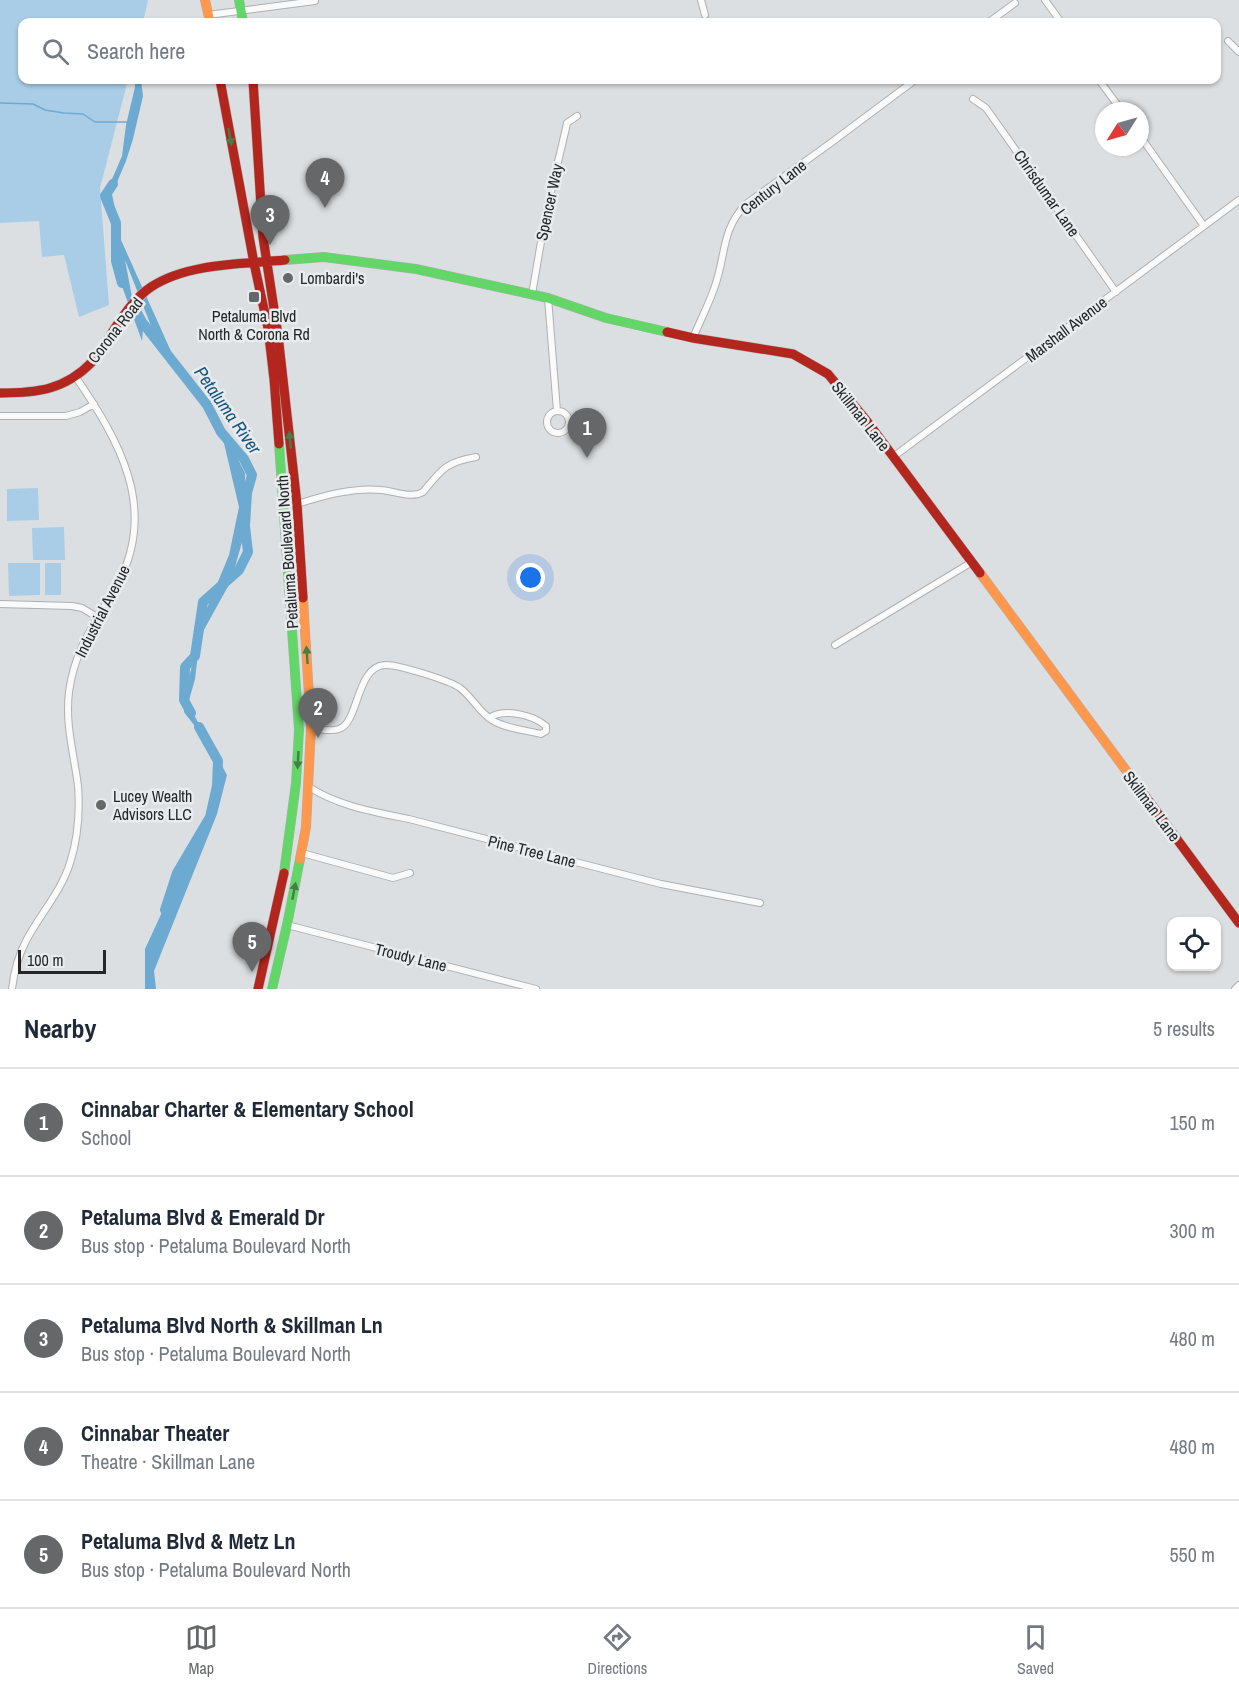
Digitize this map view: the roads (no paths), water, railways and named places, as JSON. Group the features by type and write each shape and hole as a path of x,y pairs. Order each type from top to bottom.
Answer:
{"main road":[{"path":"206,0 209,18"},
{"name":"Petaluma Boulevard North","path":"221,84 268,328 274,379 300,730 285,867 258,989"},
{"name":"Petaluma Boulevard North","path":"253,84 263,237 278,335 297,504 311,728 309,787 302,854 272,989"},
{"name":"Skillman Lane","path":"267,262 324,256 416,269 532,294 606,318 693,338 794,354 828,374 866,420 1239,923"},
{"name":"Corona Road","path":"0,393 47,390 75,376 93,361 132,304 151,287 167,279 200,268 267,262"}],"street":[{"path":"701,0 705,15"},
{"path":"1045,0 1058,18"},
{"path":"211,18 240,5 315,1"},
{"path":"995,18 1015,3"},
{"path":"1228,41 1239,52"},
{"name":"Century Lane","path":"693,338 716,285 729,230 736,214 746,204 910,84"},
{"path":"1102,84 1115,102"},
{"name":"Chrisdumar Lane","path":"973,99 986,108 1116,292"},
{"name":"Spencer Way","path":"532,294 546,213 567,123 577,116"},
{"path":"1149,149 1204,226"},
{"name":"Marshall Avenue","path":"893,457 1239,200"},
{"path":"548,298 557,411"},
{"name":"Industrial Avenue","path":"12,989 14,974 23,948 61,885 75,844 79,799 68,729 68,704 72,677 80,651 127,564 135,524 132,491 122,457 105,422 75,376"},
{"path":"0,416 66,416 80,412 94,404"},
{"path":"297,504 349,490 419,494 447,466 458,460 476,457"},
{"path":"835,645 972,562"},
{"path":"0,604 76,607 98,617"},
{"path":"311,728 336,730 346,725 367,677 384,664 457,686 468,695 480,711 489,718 505,725 542,734 546,731 546,726 539,720 528,717 501,713 489,718"},
{"name":"Pine Tree Lane","path":"309,787 323,796 367,810 661,884 760,903"},
{"path":"302,854 393,878 410,873"},
{"name":"Troudy Lane","path":"287,925 536,989"},
{"path":"1235,989 1239,985"}],"waterway":[{"path":"0,103 33,104 45,110 83,114 95,122 127,122"},
{"name":"Petaluma River","path":"113,184 105,196 116,223 116,261 122,283"},
{"name":"Petaluma River","path":"133,305 142,322 207,405 221,432 244,459 252,475 247,493 245,526 248,552 239,570 203,602 195,656 185,667 184,700 191,713"},
{"name":"Petaluma River","path":"165,910 177,873 210,817 217,786 218,761 199,727"}],"place":[{"name":"Cinnabar Theater","path":"325,208"},
{"name":"Petaluma Blvd North & Skillman Ln","path":"270,245"},
{"name":"Lombardi's","path":"288,278"},
{"name":"Petaluma Blvd North & Corona Rd","path":"254,297"},
{"name":"Cinnabar Charter & Elementary School","path":"587,458"},
{"name":"Petaluma Blvd & Emerald Dr","path":"318,738"},
{"name":"Lucey Wealth Advisors LLC","path":"101,805"},
{"name":"Petaluma Blvd & Metz Ln","path":"252,972"}]}
